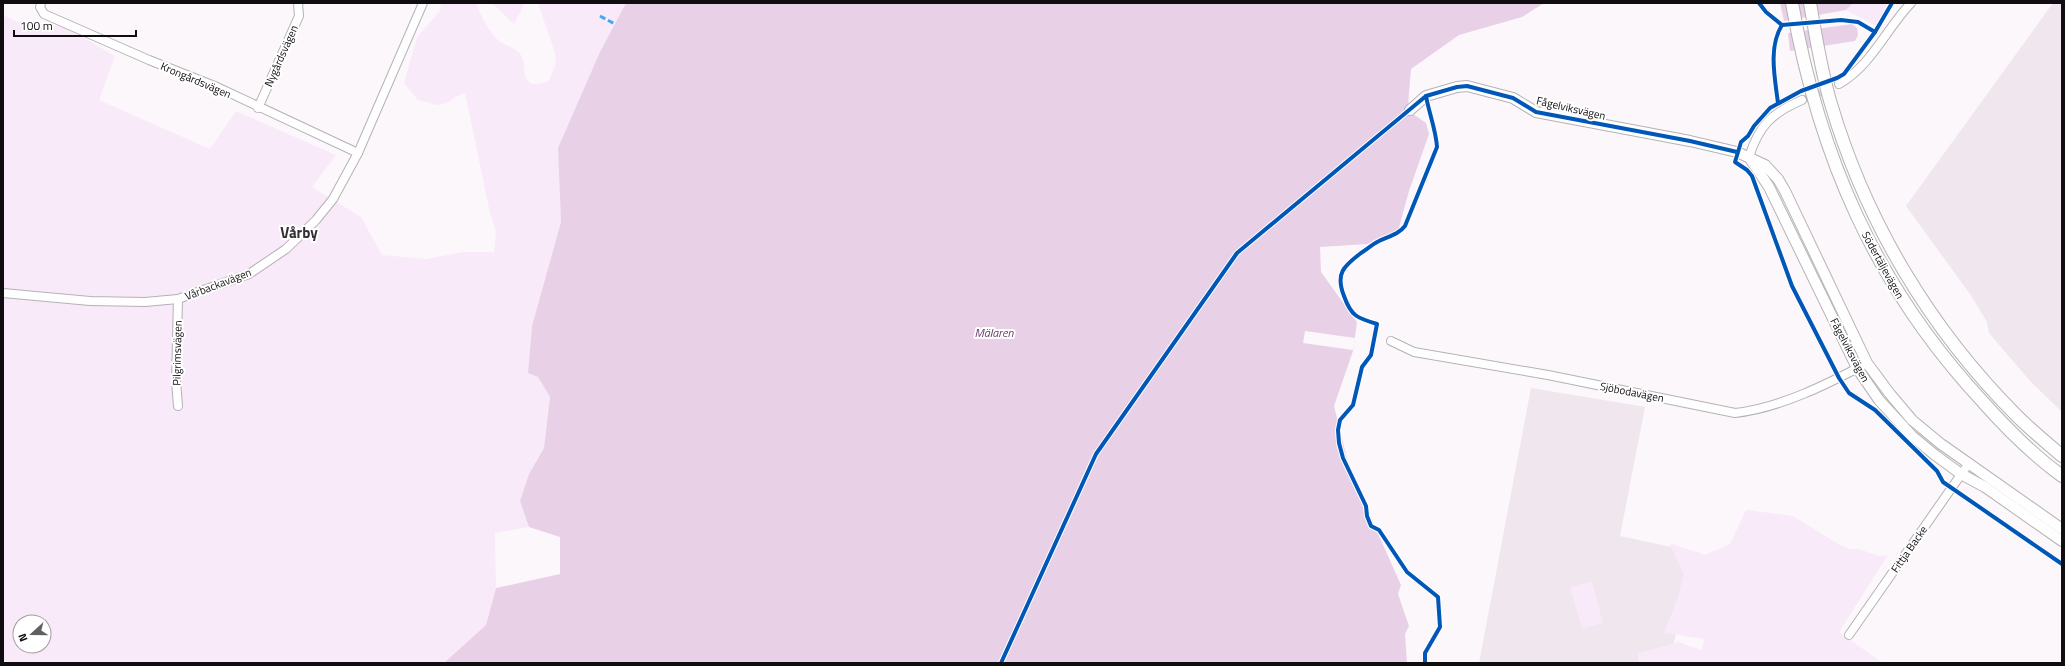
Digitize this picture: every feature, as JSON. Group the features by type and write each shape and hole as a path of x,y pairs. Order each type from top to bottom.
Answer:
{"highway":[{"name":"Södertäljevägen","path":"1792,3 1801,56 1829,152 1849,200 1875,252 1899,294 1963,380 2007,428 2062,476"},
{"name":"Södertäljevägen","path":"1810,3 1819,52 1831,103 1867,202 1913,287 1941,328 1974,369 2017,416 2062,456"}],"main road":[{"name":"Fågelviksvägen","path":"1410,110 1426,96 1457,87 1467,86 1512,98 1536,112 1690,141 1749,156 1765,165 1778,179 1867,363 1912,420 1969,463 2062,529"},
{"name":"Fågelviksvägen","path":"1749,156 1769,187 1857,368 1867,384 1895,419 1912,436 1961,474 1986,487 2062,541"}],"street":[{"name":"Krongårdsvägen","path":"41,3 40,7 44,14 149,60 217,87 258,108 358,153"},
{"name":"Nygårdsvägen","path":"258,108 299,16 298,3"},
{"name":"Vårbackavägen","path":"3,294 90,301 145,302 178,299 249,274 286,249 316,220 333,198 358,153 423,3"},
{"path":"1839,84 1853,76 1864,65 1896,20 1911,3"},
{"path":"1749,156 1758,134 1769,118 1784,108 1802,100"},
{"name":"Pilgrimsvägen","path":"178,299 176,381 178,406"},
{"name":"Sjöbodavägen","path":"1391,341 1414,352 1548,375 1735,413 1770,406 1839,378 1867,363"},
{"name":"Fittja Backe","path":"1849,635 1969,463"}],"shaded area":[{"path":"441,3 479,3 477,6 491,32 498,40 516,50 521,55 524,62 526,76 531,84 540,84 549,81 556,63 555,53 538,3 626,3 558,148 561,222 532,326 528,373 538,377 550,397 544,448 529,474 520,501 529,527 495,533 496,588 486,625 444,663 3,663 3,15 24,25 36,28 51,27 60,24 115,56 99,100 210,149 236,111 336,155 312,187 361,217 382,255 426,259 464,252 494,252 496,232 490,213 465,93 455,97 447,103 437,105 418,100 404,83 417,37 440,11"},
{"path":"492,3 525,3 514,24"},
{"path":"1853,3 1889,3 1876,26 1846,10"},
{"path":"2053,3 2062,3 2062,412 2030,381 1989,333 1987,322 1970,294 1906,206"},
{"path":"1531,388 1645,407 1620,536 1699,553 1668,663 1479,663"},
{"path":"1746,510 1793,516 1840,545 1850,549 1859,549 1879,556 1888,555 1839,632 1883,663 1638,663 1638,653 1679,642 1701,650 1705,639 1664,633 1678,597 1684,574 1669,543 1705,555 1730,544"},
{"path":"1592,581 1603,623 1582,629 1570,587"}],"water":[{"name":"Mälaren","path":"626,3 1544,3 1522,17 1459,35 1411,69 1408,105 1413,114 1426,123 1429,134 1409,191 1398,231 1368,244 1320,247 1321,272 1357,322 1353,351 1334,406 1350,471 1401,585 1398,594 1409,626 1405,634 1407,663 444,663 486,625 496,588 560,574 560,537 529,527 520,501 529,474 544,448 550,397 538,377 528,373 532,326 561,222 558,148 600,52"},
{"path":"1780,3 1853,3 1846,10 1784,21"},
{"path":"1852,24 1857,28 1858,35 1855,41 1790,51 1788,33"}],"pier":[{"path":"1305,331 1355,338 1353,350 1303,343"}],"ferry route":[{"path":"1001,663 1096,454 1237,253 1406,113"}],"tunnel":[{"path":"1802,100 1839,84"}],"marked path":[{"path":"600,16 615,24"}],"cycle path":[{"path":"1759,3 1766,12 1782,25 1775,43 1774,53 1774,74 1778,103"},
{"path":"1892,3 1875,32 1844,74 1801,91 1770,108 1754,126 1748,136 1741,142 1735,162 1747,170 1752,176 1792,286 1839,378 1849,393 1875,410 1937,471 1943,482 2062,564"},
{"path":"1782,25 1841,20 1858,22 1875,32"},
{"path":"1001,663 1096,454 1237,253 1426,96 1457,87 1467,86 1513,98 1536,112 1690,141 1737,152"},
{"path":"1425,663 1425,653 1440,627 1438,597 1407,572 1379,530 1371,526 1367,516 1366,506 1343,458 1339,443 1338,430 1340,420 1353,405 1362,367 1371,355 1377,324 1364,320 1352,312 1341,288 1341,276 1346,266 1361,253 1377,242 1396,233 1405,226 1437,147 1426,96"}],"district":[{"name":"Vårby","path":"299,233"}]}
